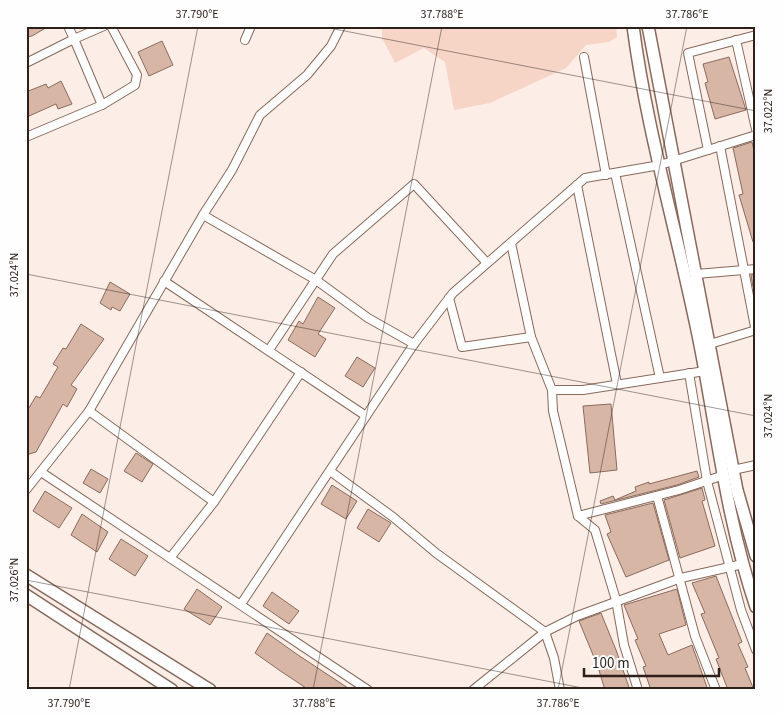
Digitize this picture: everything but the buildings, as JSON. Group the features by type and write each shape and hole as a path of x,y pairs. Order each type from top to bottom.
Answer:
{"main road":[{"path":"633,26 637,55 705,371 729,472 756,556"},
{"path":"648,26 710,344 729,472 735,534 756,607"},
{"path":"26,575 210,690"},
{"path":"26,595 172,690"}],"street":[{"path":"68,26 102,105"},
{"path":"26,63 104,26"},
{"path":"26,137 102,105 135,85 137,74 111,26"},
{"path":"245,40 251,26"},
{"path":"26,490 89,411 203,215 232,170 260,115 307,75 331,46 340,26"},
{"path":"708,150 688,53 756,35"},
{"path":"736,40 756,129"},
{"path":"584,57 606,175"},
{"path":"241,604 414,344 449,298 487,263 585,178 660,165 756,134"},
{"path":"710,344 756,331 720,146"},
{"path":"615,173 660,378"},
{"path":"269,350 333,254 414,184 487,263"},
{"path":"577,185 617,384"},
{"path":"203,215 316,280 368,318 414,344"},
{"path":"511,243 531,337 552,390 553,411 578,516 595,530 616,600 624,645 638,690"},
{"path":"696,274 756,269"},
{"path":"164,282 366,416"},
{"path":"449,298 462,347 531,337"},
{"path":"552,390 583,390 705,371"},
{"path":"170,558 214,502 301,372"},
{"path":"689,373 707,481 741,610 756,650"},
{"path":"89,411 214,502"},
{"path":"578,516 656,496 756,465"},
{"path":"330,471 436,553 545,632 554,658 560,690"},
{"path":"41,472 368,690"},
{"path":"656,496 681,578 695,636 716,690"},
{"path":"473,690 545,632 616,600 681,578 743,564"}],"shaded area":[{"path":"382,26 616,26 617,37 609,42 586,45 566,68 490,103 454,110 445,62 424,48 395,63 382,38"}]}
